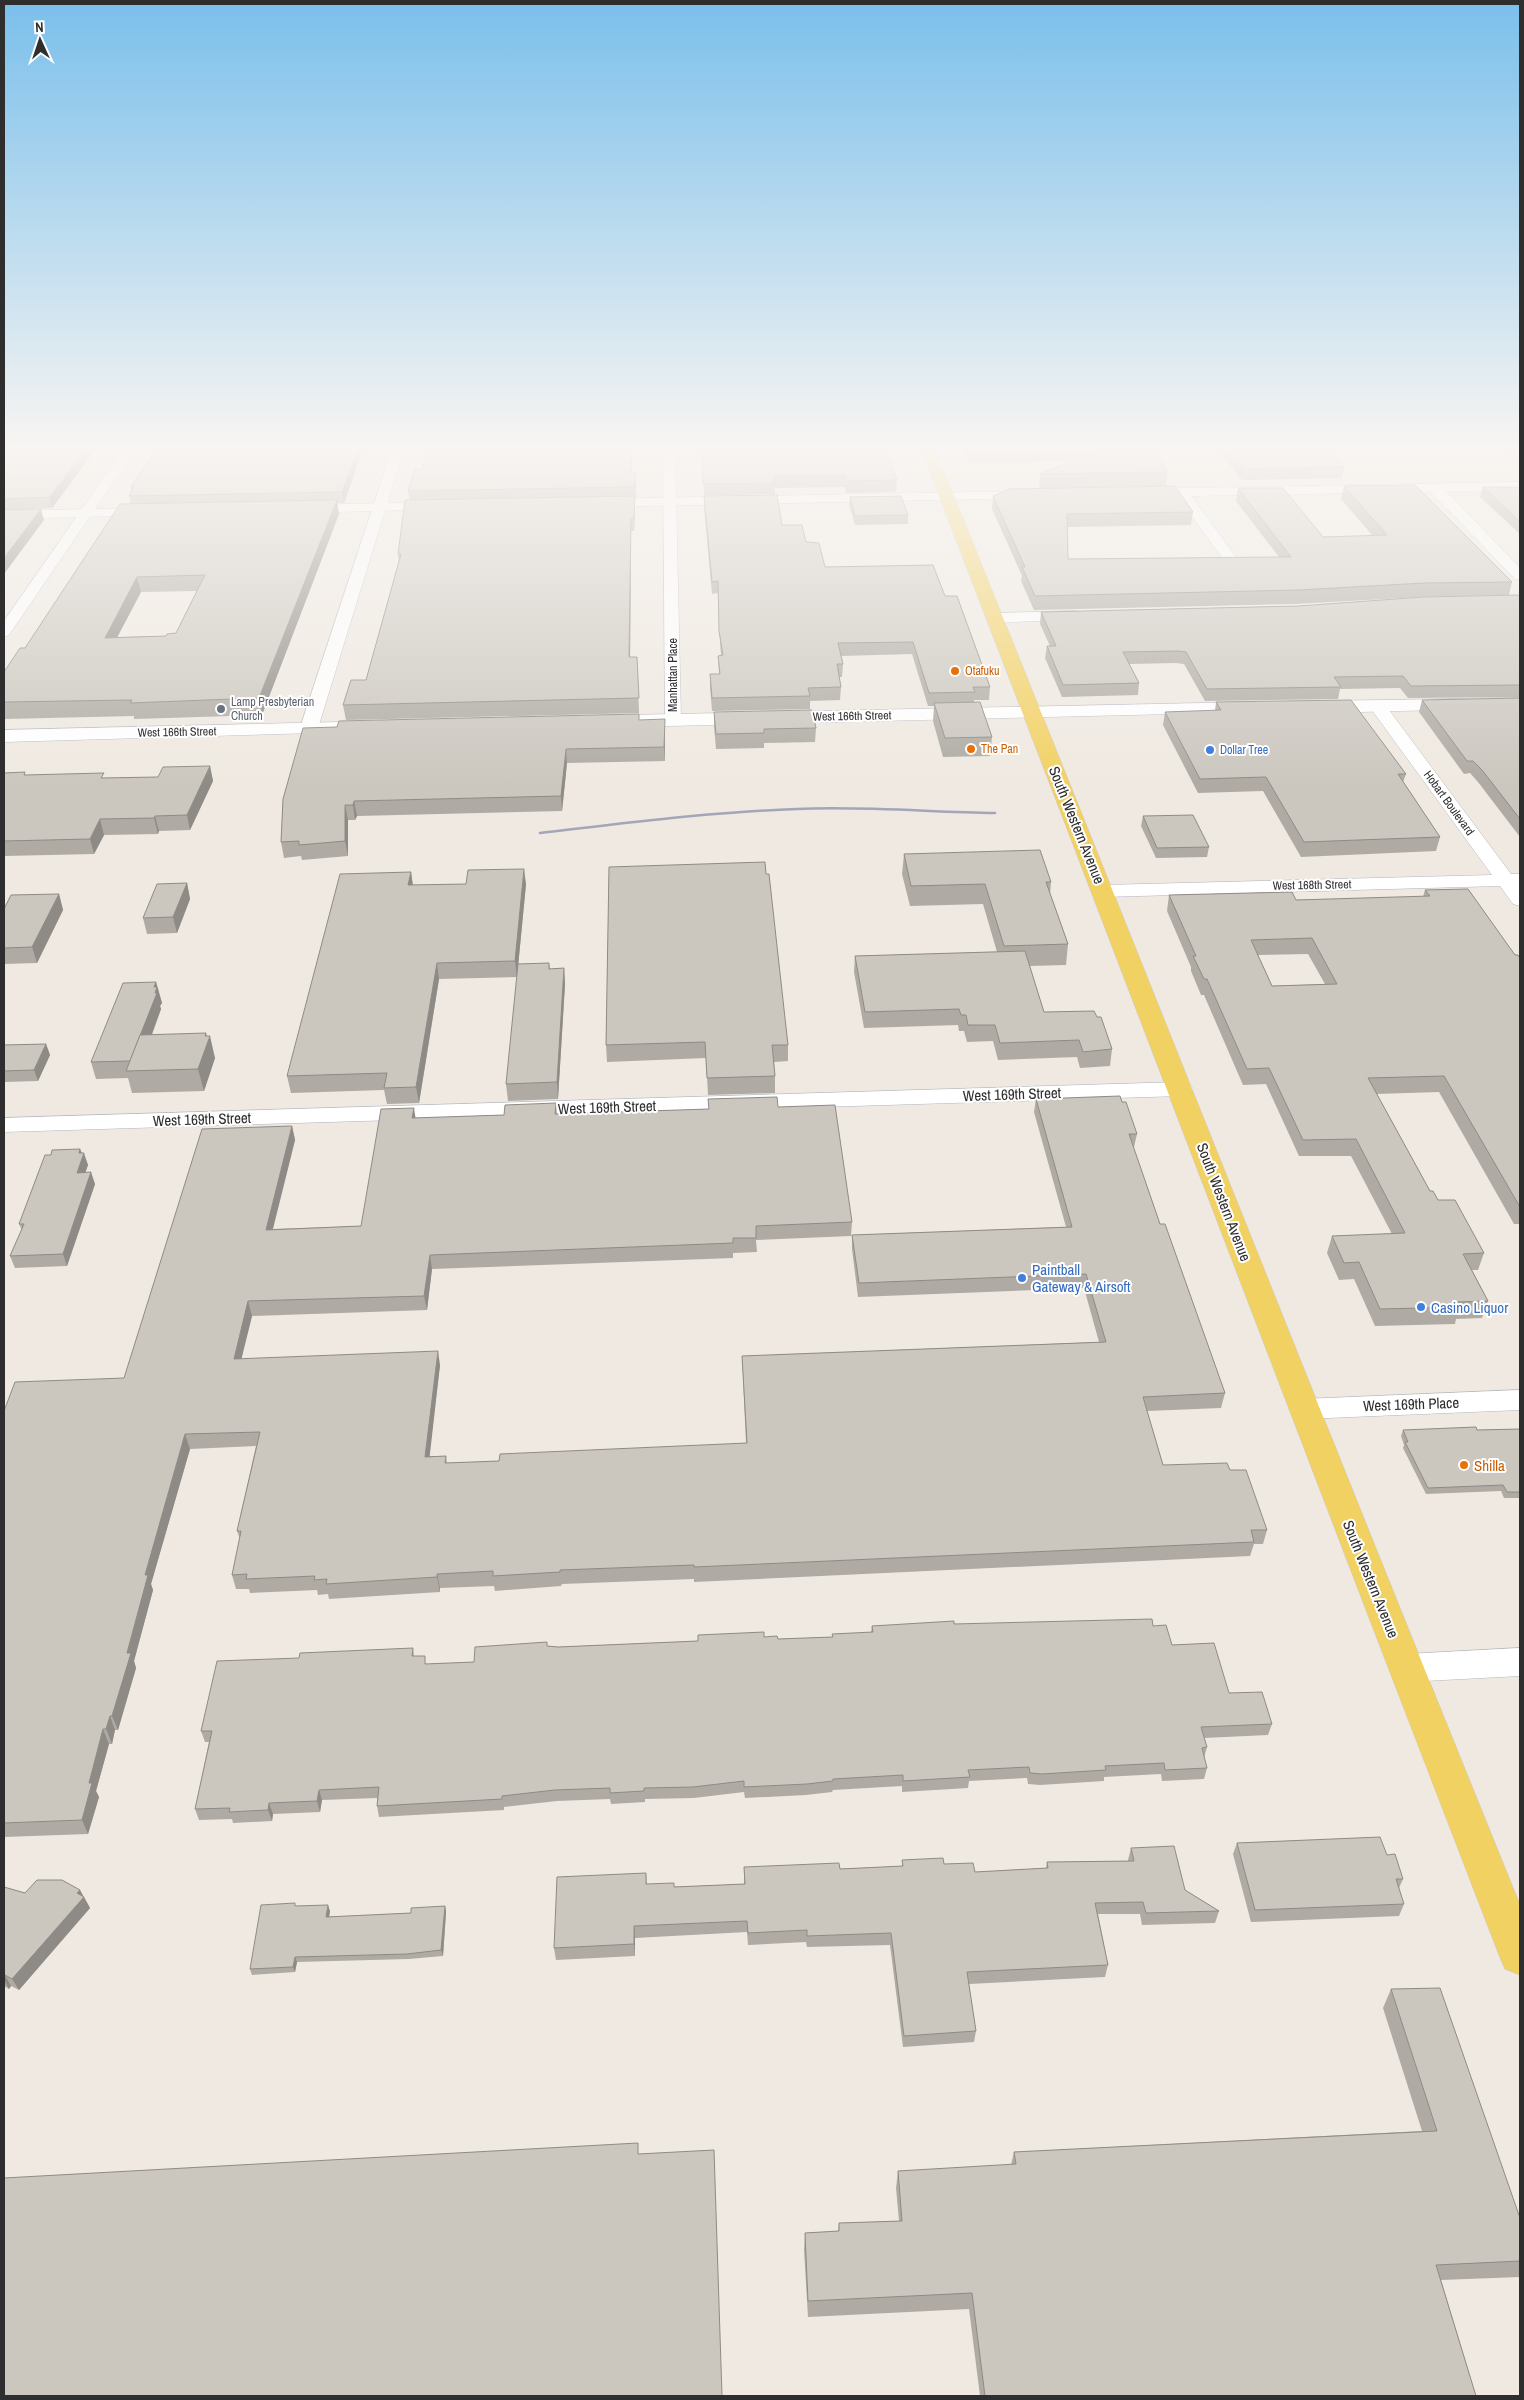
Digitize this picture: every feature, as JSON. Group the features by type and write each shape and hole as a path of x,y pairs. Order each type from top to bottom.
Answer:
{"main road":[{"name":"South Western Avenue","path":"972,561 1033,711 1181,1089 1303,1409 1520,1955"},
{"path":"1299,707 1520,703"},
{"name":"West 166th Street","path":"606,722 1270,707"},
{"name":"West 166th Street","path":"4,736 357,727"}],"street":[{"path":"4,632 53,561"},
{"path":"309,728 363,561"},
{"name":"Manhattan Place","path":"671,561 673,720"},
{"path":"1506,561 1520,576"},
{"path":"994,618 1088,616"},
{"name":"Hobart Boulevard","path":"1377,706 1512,880 1520,900"},
{"name":"West 168th Street","path":"1103,890 1512,880"},
{"name":"West 169th Street","path":"4,1125 1181,1089"},
{"name":"West 169th Place","path":"1303,1409 1520,1400"},
{"path":"1406,1668 1520,1662"}],"building":[{"path":"82,561 313,561 259,698 130,703 132,700 4,702 4,672 20,648 25,648","holes":["205,575 176,633 167,634 166,636 105,638 137,577"]},
{"path":"399,561 630,561 629,657 637,657 639,698 343,705 351,680 366,680"},
{"path":"710,561 824,561 825,567 933,565 945,596 957,596 990,687 973,687 975,692 929,693 913,642 838,643 843,664 837,664 841,687 808,688 810,696 712,698 710,674 720,674 718,656 723,655 719,631 718,581 712,582"},
{"path":"1022,561 1491,561 1512,582 1424,583 1299,590 1035,596 1022,567 1025,567"},
{"path":"1520,595 1520,685 1411,686 1403,676 1334,677 1341,687 1207,689 1186,652 1178,651 1123,652 1139,683 1063,685 1047,646 1056,646 1041,612 1298,606 1424,597"},
{"path":"1520,698 1520,819 1482,770 1473,761 1467,761 1422,700"},
{"path":"1351,700 1406,774 1398,774 1440,837 1304,842 1266,777 1200,779 1165,712 1221,710 1216,702"},
{"path":"980,702 992,737 945,738 934,703"},
{"path":"812,710 816,728 764,729 764,733 716,734 714,712"},
{"path":"639,714 639,720 665,719 664,747 566,749 561,796 354,801 353,805 345,805 345,841 299,845 299,841 281,842 283,799 303,728 337,727 339,721"},
{"path":"210,766 187,815 100,819 90,839 4,841 4,773 25,772 24,775 104,773 101,778 158,777 163,767"},
{"path":"1193,815 1209,847 1157,848 1143,816"},
{"path":"1040,850 1051,882 1046,882 1068,944 1004,946 985,884 911,886 904,854"},
{"path":"765,862 766,874 769,874 788,1045 772,1045 775,1076 707,1078 705,1042 606,1045 609,867"},
{"path":"524,869 515,961 437,963 416,1087 384,1088 387,1073 287,1076 340,874 411,872 408,885 466,884 468,870"},
{"path":"187,883 173,917 143,918 157,884"},
{"path":"1468,889 1515,955 1518,955 1520,958 1520,1207 1444,1076 1368,1078 1430,1191 1433,1191 1438,1200 1455,1200 1484,1253 1463,1254 1488,1301 1458,1302 1461,1307 1380,1309 1359,1262 1344,1263 1332,1236 1405,1233 1356,1139 1303,1140 1269,1068 1247,1069 1207,979 1204,979 1193,956 1196,956 1169,895 1292,892 1296,900 1430,896 1425,890","holes":["1312,938 1337,984 1272,986 1251,940"]},
{"path":"59,894 32,947 4,948 4,909 11,895"},
{"path":"1025,951 1044,1012 1094,1011 1097,1017 1101,1017 1112,1049 1083,1052 1079,1040 1000,1043 995,1025 968,1025 966,1015 961,1015 959,1009 865,1012 855,956"},
{"path":"549,963 549,969 564,968 557,1082 506,1084 518,964"},
{"path":"156,982 154,987 157,987 155,993 157,993 130,1061 91,1062 123,983"},
{"path":"206,1033 205,1036 210,1036 198,1069 126,1071 140,1035"},
{"path":"46,1044 34,1070 4,1071 4,1045"},
{"path":"1120,1096 1122,1102 1126,1102 1137,1134 1129,1134 1160,1224 1165,1224 1225,1393 1143,1397 1163,1465 1227,1463 1230,1470 1246,1470 1267,1530 1251,1530 1254,1542 694,1567 694,1565 560,1570 560,1572 493,1576 493,1571 437,1574 437,1577 326,1584 327,1579 314,1580 315,1576 246,1579 247,1574 232,1575 241,1531 237,1531 260,1432 185,1434 145,1575 148,1575 127,1653 131,1653 112,1716 110,1716 106,1729 103,1729 82,1820 4,1823 4,1411 15,1382 124,1378 202,1129 292,1126 266,1230 361,1226 381,1109 414,1108 412,1118 504,1115 505,1105 556,1103 555,1114 709,1109 708,1099 777,1097 778,1107 835,1105 852,1222 756,1226 756,1238 733,1238 733,1243 430,1255 424,1296 248,1301 234,1359 438,1351 425,1457 446,1456 445,1463 499,1461 500,1454 747,1443 742,1356 1106,1342 1086,1274 859,1283 852,1235 1072,1227 1036,1099"},
{"path":"80,1149 79,1153 84,1153 77,1173 91,1172 63,1254 10,1256 24,1224 19,1224 45,1155 51,1155 52,1150"},
{"name":"Shilla","path":"1476,1427 1477,1430 1520,1429 1520,1492 1507,1492 1503,1485 1428,1488 1405,1442 1408,1442 1403,1430"},
{"path":"1152,1619 1153,1626 1166,1625 1172,1645 1214,1643 1229,1693 1262,1692 1272,1724 1201,1727 1207,1747 1202,1748 1207,1768 1165,1770 1164,1763 1105,1766 1106,1770 1042,1774 1030,1773 1029,1767 968,1770 970,1777 903,1781 903,1775 833,1779 833,1781 807,1784 744,1787 744,1781 693,1787 644,1788 644,1791 610,1793 610,1788 555,1790 502,1796 502,1799 377,1806 379,1787 319,1790 317,1801 269,1803 268,1810 229,1812 230,1808 195,1809 212,1731 201,1731 217,1661 299,1658 300,1653 413,1648 412,1656 425,1656 425,1664 474,1662 475,1647 547,1642 547,1646 558,1647 698,1641 698,1635 764,1632 764,1637 777,1636 778,1639 833,1637 832,1634 873,1632 872,1626 954,1621 954,1624"},
{"path":"1380,1837 1387,1855 1395,1854 1403,1879 1396,1879 1404,1904 1255,1910 1237,1843"},
{"path":"1174,1846 1185,1890 1219,1911 1146,1913 1143,1902 1095,1903 1108,1965 967,1972 976,2031 904,2036 891,1933 807,1936 807,1930 748,1933 747,1921 634,1926 634,1944 554,1948 557,1877 646,1873 646,1884 674,1883 674,1887 745,1884 744,1867 839,1863 840,1869 903,1866 902,1860 943,1858 944,1864 973,1863 975,1872 1048,1868 1047,1862 1134,1861 1131,1848"},
{"path":"37,1880 62,1880 80,1890 77,1893 84,1897 12,1979 4,1976 4,1887 25,1893"},
{"path":"295,1903 295,1906 328,1905 326,1917 411,1913 411,1908 445,1906 441,1950 407,1954 295,1957 293,1967 250,1969 261,1905"},
{"path":"1440,1988 1520,2218 1520,2261 1436,2265 1476,2396 985,2396 972,2293 808,2301 805,2233 839,2231 839,2223 902,2221 898,2171 1016,2164 1014,2152 1437,2131 1391,1989"},
{"path":"638,2143 638,2154 714,2150 722,2396 4,2396 4,2178"}],"railway":[{"path":"540,833 701,815 765,810 822,808 995,813"}],"place":[{"name":"Otafuku","path":"955,671"},
{"name":"Lamp Presbyterian Church","path":"221,709"},
{"name":"The Pan","path":"971,749"},
{"name":"Dollar Tree","path":"1210,750"},
{"name":"Paintball Gateway & Airsoft","path":"1022,1278"},
{"name":"Casino Liquor","path":"1421,1307"},
{"name":"Shilla","path":"1464,1465"}]}
